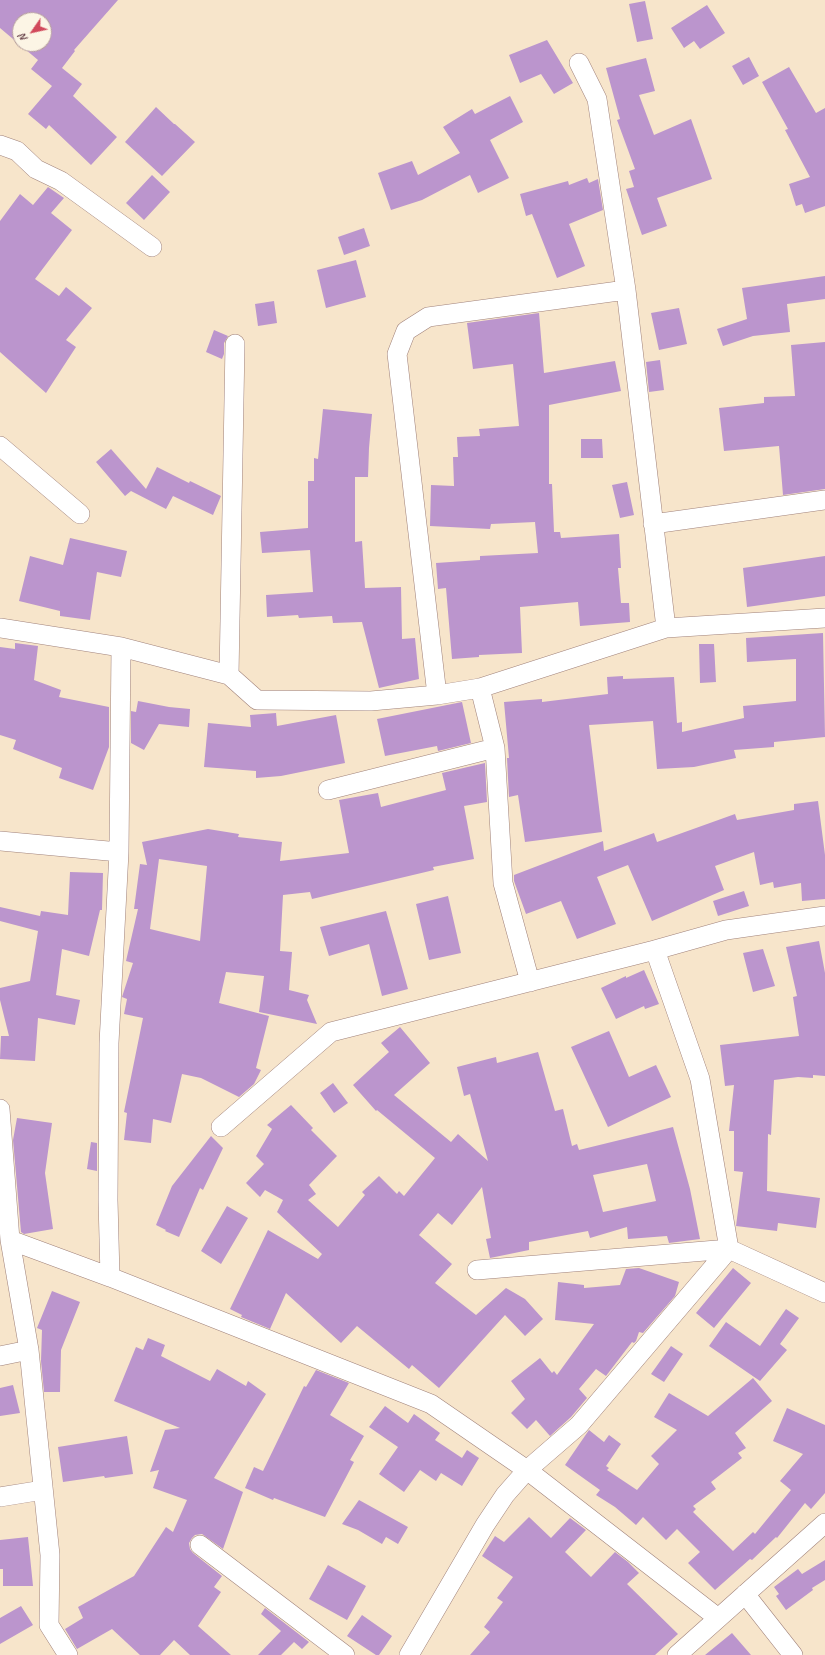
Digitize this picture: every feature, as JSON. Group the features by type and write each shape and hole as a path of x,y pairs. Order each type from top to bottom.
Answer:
{"street":[{"path":"578,63 597,99 626,290 666,628"},
{"path":"0,145 17,152 36,169 61,181 152,247"},
{"path":"437,695 397,354 406,331 428,317 626,290"},
{"path":"229,675 235,344"},
{"path":"0,446 80,514"},
{"path":"653,524 825,500"},
{"path":"0,628 122,647 229,675 257,700 371,701 437,695 480,688 666,628 825,618"},
{"path":"110,1277 108,1200 109,1042 119,852 122,647"},
{"path":"480,688 495,748 503,883 530,982"},
{"path":"328,790 495,748"},
{"path":"0,841 119,852"},
{"path":"221,1127 331,1032 655,950 726,930 825,916"},
{"path":"655,950 700,1079 729,1249"},
{"path":"0,1109 10,1240 29,1350 50,1555 49,1625 68,1655"},
{"path":"10,1240 110,1277 431,1404 527,1470 718,1618"},
{"path":"409,1655 485,1525 505,1496 527,1470 579,1425 729,1249"},
{"path":"477,1270 729,1249 825,1293"},
{"path":"0,1356 29,1350"},
{"path":"0,1497 43,1490"},
{"path":"676,1655 825,1524"},
{"path":"200,1545 345,1655"},
{"path":"745,1594 793,1655"}],"building":[{"path":"0,0 118,0 74,50 75,51 62,68 82,84 73,96 117,137 91,165 49,125 46,129 28,114 52,86 31,69 38,60 28,52 52,52 52,12 12,12 12,38 0,28"},
{"path":"645,1 653,39 637,42 629,4"},
{"path":"707,5 725,33 700,49 694,41 684,48 671,28"},
{"path":"547,40 573,83 554,94 541,74 520,83 509,55"},
{"path":"749,57 759,76 743,85 732,66"},
{"path":"646,58 655,91 639,95 654,135 691,119 712,179 657,198 667,226 642,235 626,189 634,187 629,171 635,169 617,120 620,119 606,68"},
{"path":"789,67 816,113 825,108 825,206 805,213 802,204 796,206 789,184 810,177 785,130 788,129 762,82"},
{"path":"510,96 523,122 490,140 509,178 478,193 470,175 422,200 391,210 378,173 412,161 418,175 460,153 443,127 472,109 475,114"},
{"path":"156,107 195,142 162,176 125,142"},
{"path":"152,175 170,192 144,220 126,203"},
{"path":"587,178 589,183 598,179 603,210 569,224 585,266 557,278 532,214 526,216 520,194 568,181 569,185"},
{"path":"48,187 64,198 51,213 72,230 35,279 59,296 66,287 92,308 66,340 76,347 46,393 0,352 0,221 20,194 33,205"},
{"path":"364,228 370,246 344,255 338,237"},
{"path":"356,260 366,297 326,308 317,270"},
{"path":"825,276 825,299 787,304 790,332 753,336 723,346 717,329 747,319 742,288"},
{"path":"274,301 277,323 258,326 255,304"},
{"path":"679,308 687,344 659,350 651,313"},
{"path":"539,313 544,373 615,361 621,391 549,405 549,484 552,484 554,532 560,532 561,538 619,534 621,568 618,568 621,603 629,603 630,622 580,626 578,602 520,607 522,653 479,655 479,657 452,659 446,588 438,589 436,563 480,560 480,556 538,553 535,522 491,524 490,529 430,526 431,485 454,486 453,457 458,457 457,437 480,436 479,429 519,426 513,364 473,369 467,323"},
{"path":"214,330 228,336 224,343 224,354 222,359 206,352"},
{"path":"825,342 825,489 783,495 779,446 724,451 719,408 764,403 764,397 795,396 791,345"},
{"path":"660,360 664,390 649,392 646,362"},
{"path":"323,409 372,414 368,477 355,477 355,542 362,541 365,588 401,587 402,639 415,638 419,679 379,688 362,622 333,623 332,616 299,618 298,615 267,617 266,595 313,592 310,550 262,553 260,532 308,528 308,481 314,481 314,458 318,459"},
{"path":"581,439 602,439 603,458 581,458"},
{"path":"111,449 146,489 157,467 189,483 190,481 221,496 213,515 173,496 166,509 131,491 125,496 96,462"},
{"path":"627,482 634,515 620,518 612,485"},
{"path":"70,538 127,551 121,577 97,572 90,620 60,616 60,611 19,601 30,556 63,565"},
{"path":"825,556 825,596 747,607 743,568"},
{"path":"823,633 825,737 774,742 774,747 734,750 736,758 694,767 657,769 653,721 589,725 602,832 525,842 518,795 509,797 507,758 509,758 504,702 542,699 542,702 608,694 607,677 623,676 623,679 674,677 677,723 682,722 682,732 744,718 743,706 796,701 796,659 747,662 746,638"},
{"path":"15,643 38,646 34,680 61,690 59,697 109,707 109,747 93,790 59,778 62,768 13,749 16,740 0,735 0,647 15,649"},
{"path":"699,644 714,644 716,682 700,683"},
{"path":"138,701 169,707 190,709 189,727 159,724 144,750 131,743 131,711 136,712"},
{"path":"462,702 471,743 438,751 437,746 385,756 377,719"},
{"path":"276,713 277,726 336,715 345,763 281,776 256,778 256,771 204,767 208,723 251,727 250,715"},
{"path":"485,763 487,802 464,806 474,859 433,867 434,870 312,899 310,892 283,895 280,951 292,952 289,990 309,995 307,1000 317,1024 259,1012 264,976 226,972 219,1003 269,1016 256,1068 261,1070 254,1084 239,1097 201,1078 182,1074 171,1123 153,1119 151,1143 124,1140 127,1113 124,1112 143,1018 124,1014 127,999 122,997 133,963 126,961 138,909 134,909 140,864 147,865 142,842 208,829 239,834 238,837 282,842 280,861 349,853 339,800 378,793 381,807 446,790 442,773","holes":["159,859 207,866 200,941 150,929"]},
{"path":"818,801 825,855 825,899 802,901 801,883 774,888 773,882 760,885 754,852 715,866 724,890 652,921 628,865 597,877 616,924 577,939 561,901 526,914 514,881 514,875 603,841 604,851 654,833 657,842 735,814 737,820 794,810 794,804"},
{"path":"70,872 103,873 102,910 100,910 89,956 62,949 56,995 80,1000 75,1025 38,1018 35,1061 0,1059 1,1036 9,1036 0,1000 0,988 30,981 38,931 0,921 0,907 40,916 41,911 68,915"},
{"path":"744,891 749,906 718,916 713,901"},
{"path":"448,896 461,953 429,960 416,904"},
{"path":"386,911 408,989 382,996 369,944 329,956 320,927"},
{"path":"819,941 825,973 825,1076 813,1075 813,1078 798,1077 774,1080 771,1135 768,1134 767,1191 820,1198 816,1228 778,1223 777,1231 736,1226 743,1172 734,1171 734,1131 729,1131 734,1085 725,1086 720,1045 799,1036 793,997 797,996 786,947"},
{"path":"763,949 775,986 753,992 743,953"},
{"path":"644,970 659,1004 645,1009 644,1006 616,1019 601,988 626,976 626,978"},
{"path":"400,1027 430,1063 394,1095 451,1142 458,1134 488,1161 470,1094 464,1096 457,1067 496,1057 497,1063 538,1052 555,1111 563,1109 572,1146 577,1144 579,1150 673,1127 690,1189 700,1239 669,1243 667,1236 628,1239 627,1227 590,1238 588,1231 529,1242 529,1250 490,1258 486,1239 491,1238 482,1187 452,1225 438,1213 419,1235 452,1264 435,1283 476,1315 506,1288 525,1299 543,1319 525,1336 505,1315 439,1388 412,1365 409,1369 357,1326 341,1343 286,1293 270,1329 241,1317 242,1315 230,1309 268,1230 318,1259 322,1254 277,1212 283,1200 265,1190 260,1197 246,1183 264,1164 256,1156 272,1129 267,1125 291,1105 313,1128 311,1130 337,1156 309,1185 316,1194 308,1200 338,1227 365,1195 362,1192 379,1176 397,1194 399,1191 404,1196 435,1158 377,1110 376,1111 353,1085 389,1052 381,1043","holes":["647,1164 656,1201 603,1212 593,1175"]},
{"path":"609,1031 629,1077 656,1065 671,1097 608,1127 571,1047"},
{"path":"333,1083 348,1103 334,1113 320,1093"},
{"path":"17,1118 52,1123 45,1173 53,1229 24,1234 21,1232 13,1140"},
{"path":"211,1136 223,1148 203,1190 200,1188 179,1237 156,1225 172,1186"},
{"path":"91,1142 97,1143 97,1171 87,1169"},
{"path":"227,1206 248,1218 221,1264 201,1251"},
{"path":"639,1268 679,1282 675,1296 643,1333 639,1332 636,1341 634,1343 632,1342 606,1376 596,1369 579,1389 587,1398 571,1417 550,1436 536,1420 527,1429 511,1413 525,1399 511,1381 540,1358 552,1373 554,1371 557,1375 594,1324 555,1320 558,1282 584,1285 584,1288 620,1285 626,1269"},
{"path":"733,1268 751,1283 714,1328 696,1313"},
{"path":"52,1291 80,1302 61,1350 60,1392 44,1392 41,1361 42,1330 37,1328"},
{"path":"786,1309 799,1318 780,1344 787,1350 760,1381 709,1346 726,1322 760,1346"},
{"path":"148,1338 165,1345 161,1356 210,1381 217,1369 246,1386 248,1381 266,1394 214,1478 243,1492 223,1549 202,1534 195,1535 189,1543 190,1549 193,1553 222,1576 214,1587 221,1592 198,1626 231,1655 190,1655 174,1640 160,1655 140,1655 112,1629 77,1649 65,1629 83,1618 78,1607 134,1576 166,1527 173,1532 187,1500 153,1488 159,1470 150,1472 165,1430 180,1428 114,1401 136,1347 143,1350"},
{"path":"671,1346 683,1354 664,1382 651,1374"},
{"path":"316,1370 349,1383 330,1415 364,1436 350,1460 354,1462 325,1517 274,1498 273,1500 245,1488 254,1467 263,1471 304,1386 306,1387"},
{"path":"753,1378 772,1401 735,1433 746,1448 738,1453 742,1458 711,1482 716,1489 693,1506 696,1509 693,1512 733,1551 753,1532 755,1534 791,1490 780,1481 803,1454 773,1441 787,1408 825,1425 825,1493 811,1509 805,1503 777,1538 776,1537 752,1560 750,1559 715,1590 688,1563 700,1552 677,1529 666,1540 643,1517 636,1525 615,1507 596,1495 600,1490 565,1465 589,1430 604,1442 609,1435 621,1444 606,1466 609,1468 607,1470 637,1490 659,1464 651,1456 677,1430 654,1417 669,1393 708,1416"},
{"path":"13,1385 20,1413 0,1416 0,1388"},
{"path":"385,1406 408,1423 414,1414 440,1433 435,1440 462,1458 467,1450 479,1458 462,1486 441,1473 436,1481 420,1470 404,1492 379,1474 398,1447 369,1427"},
{"path":"127,1436 133,1474 105,1478 104,1476 63,1482 58,1447"},
{"path":"359,1500 408,1527 398,1544 386,1537 382,1544 358,1530 342,1524"},
{"path":"529,1517 551,1538 570,1518 586,1530 565,1552 591,1577 615,1552 628,1562 639,1573 627,1584 678,1634 655,1655 470,1655 490,1632 484,1627 503,1602 497,1598 513,1577 482,1556 495,1536 504,1542"},
{"path":"28,1537 33,1586 3,1586 3,1569 0,1569 0,1540"},
{"path":"825,1560 825,1580 812,1588 813,1590 786,1610 776,1596 779,1594 774,1587 798,1569 802,1574"},
{"path":"328,1565 366,1586 347,1620 309,1599"},
{"path":"21,1606 33,1625 0,1644 0,1618"},
{"path":"265,1608 309,1642 302,1649 294,1642 281,1655 258,1655 281,1631 261,1614"},
{"path":"362,1615 392,1636 379,1655 376,1655 347,1636"},
{"path":"732,1633 751,1655 705,1655"}]}
